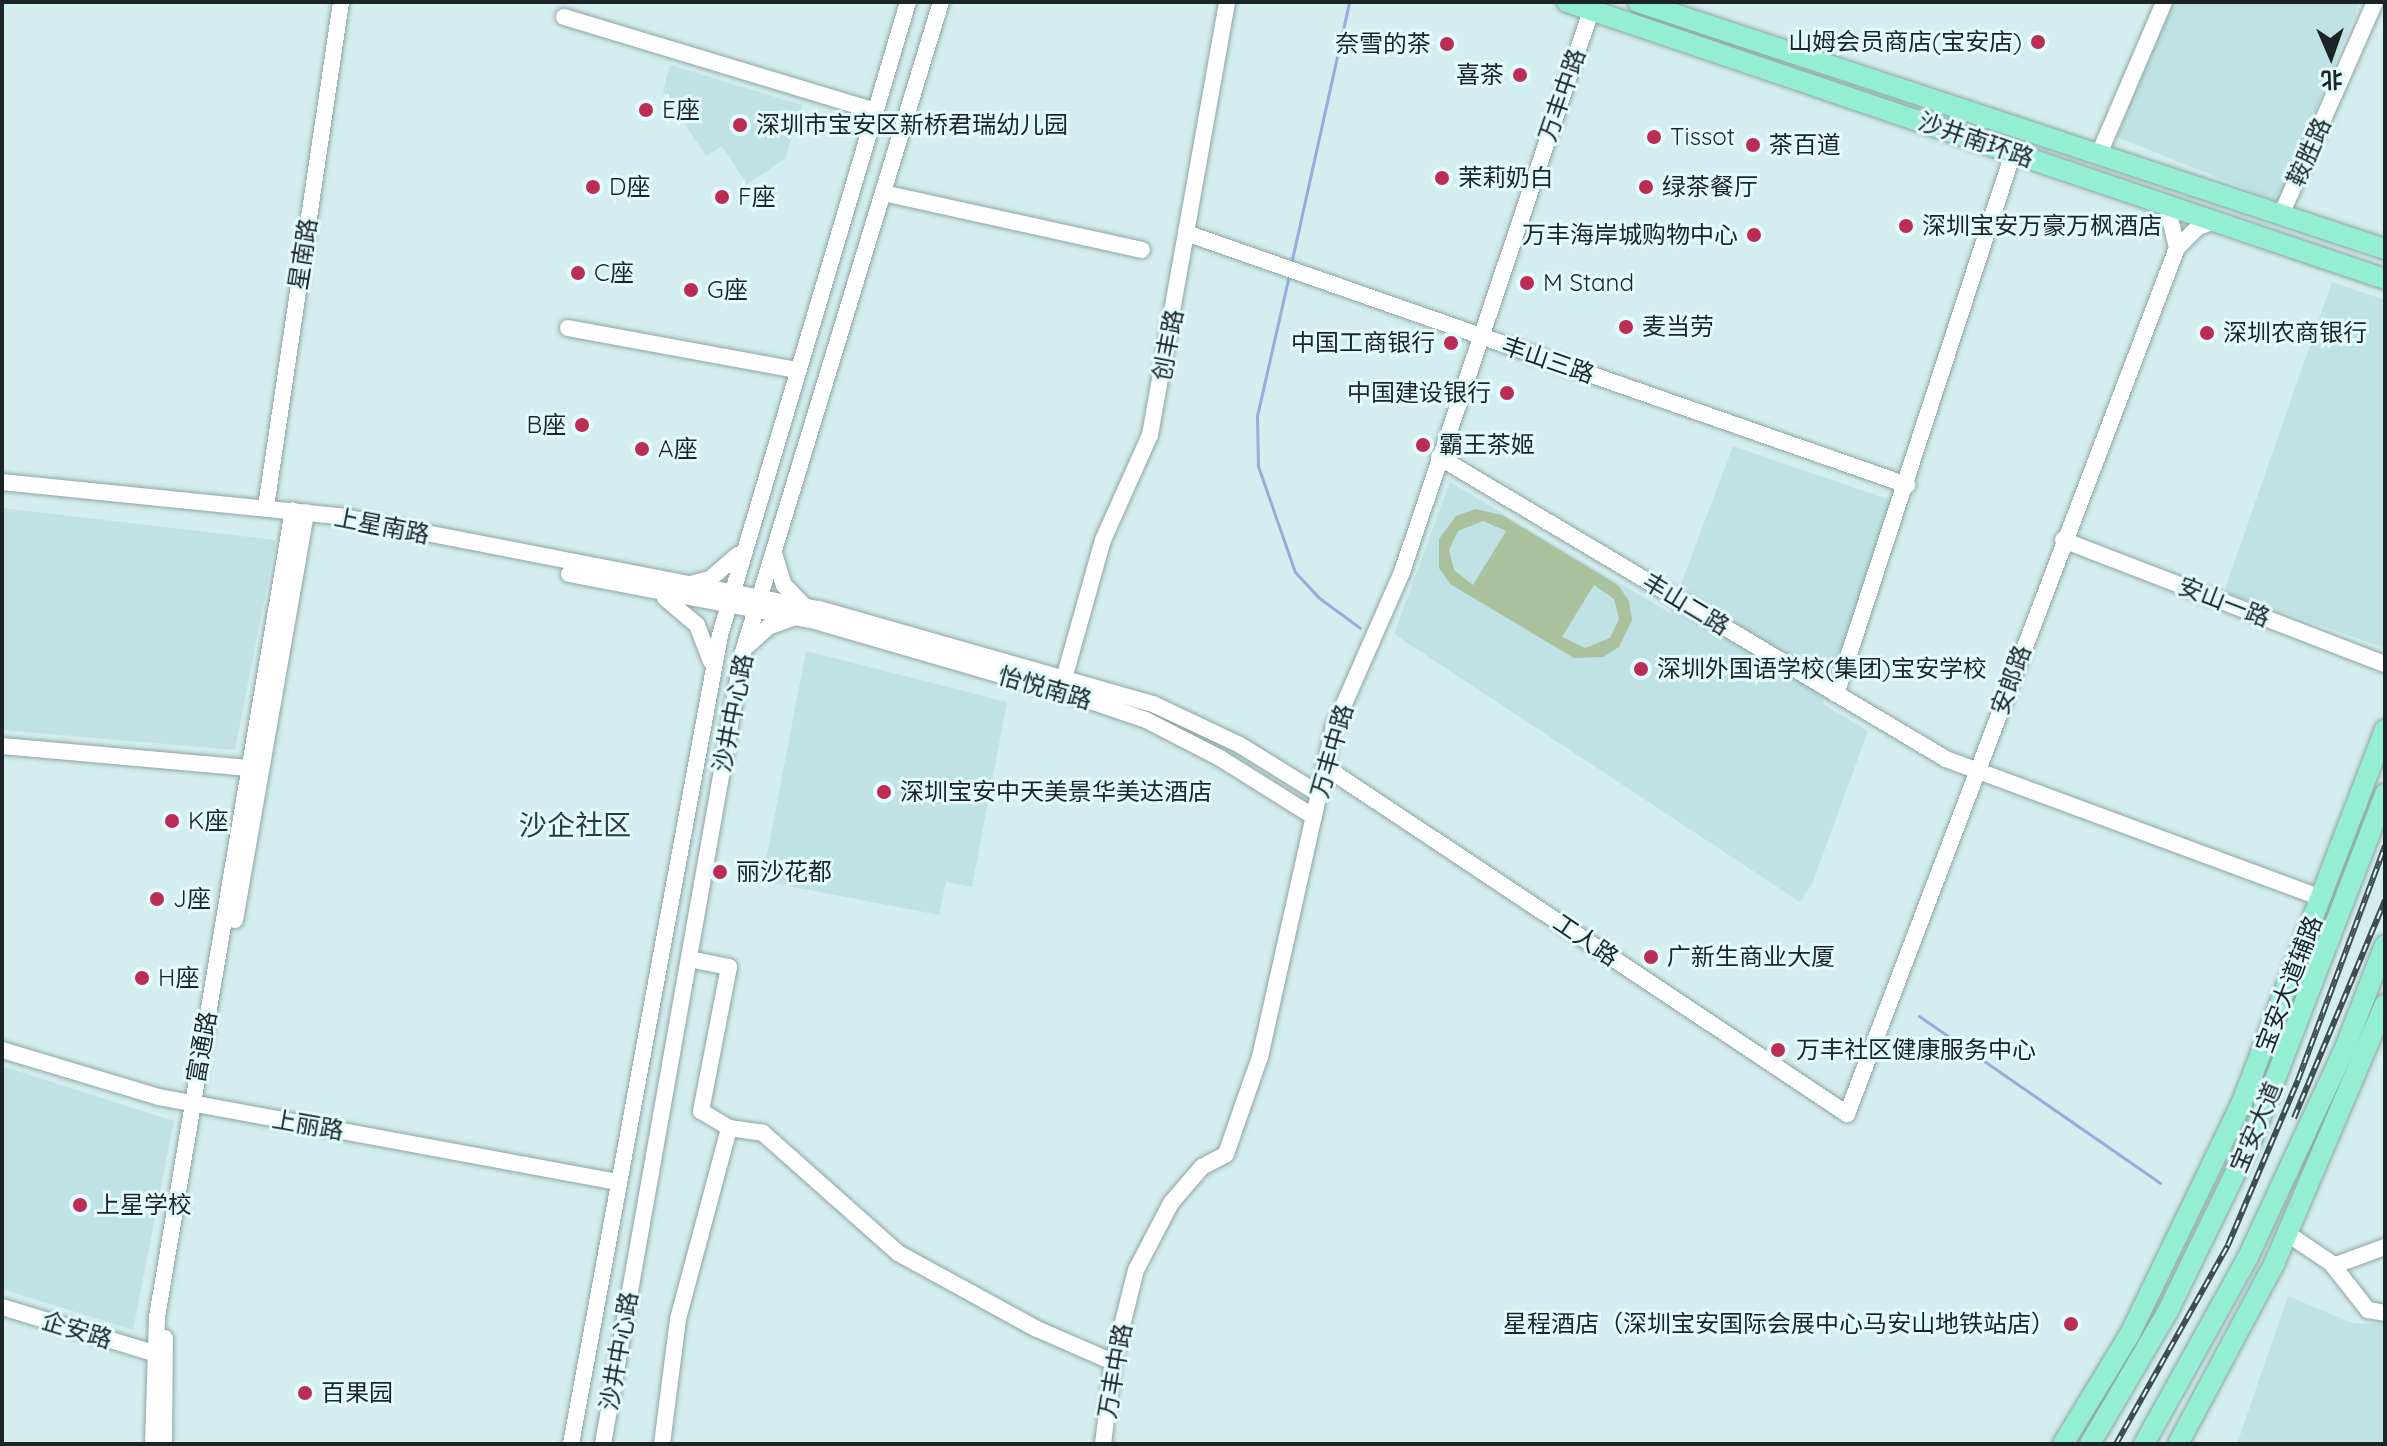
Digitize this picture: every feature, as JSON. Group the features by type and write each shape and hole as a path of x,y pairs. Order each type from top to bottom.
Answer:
{"main road":[{"name":"沙井南环路","path":"1567,2 1592,6 2385,279"},
{"name":"沙井南环路","path":"1638,2 2385,249"},
{"name":"宝安大道辅路","path":"2063,1444 2130,1334 2208,1177 2322,898 2385,729"},
{"name":"宝安大道","path":"2090,1444 2175,1299 2280,1072 2385,794"},
{"name":"宝安大道","path":"2144,1444 2248,1257 2345,1048 2385,945"},
{"path":"2178,1444 2201,1406 2288,1234 2385,1004"},
{"path":"2208,1177 2280,1072"},
{"path":"2166,1444 2201,1406"}],"street":[{"name":"星南路","path":"266,507 341,2"},
{"name":"沙井中心路","path":"571,1444 728,600 908,2"},
{"name":"沙井中心路","path":"603,1444 743,652 941,2"},
{"name":"创丰路","path":"1065,675 1103,540 1150,435 1189,234 1227,2"},
{"path":"2099,154 2164,2"},
{"path":"2355,2 2373,6"},
{"name":"万丰中路","path":"1103,1444 1113,1362 1136,1270 1151,1234 1190,1180 1226,1154 1260,1057 1339,713 1402,572 1592,6"},
{"name":"鞍胜路","path":"2281,215 2373,6"},
{"path":"564,17 875,111"},
{"path":"1836,694 1907,485 2013,153"},
{"path":"883,193 1142,250"},
{"path":"2167,205 2177,248"},
{"path":"2177,248 2198,227 2215,221"},
{"name":"丰山三路","path":"1189,234 1907,485"},
{"name":"安郎路","path":"1847,1114 2063,540 2177,248"},
{"path":"568,328 796,370"},
{"name":"丰山二路","path":"1439,457 1946,759 2322,898"},
{"name":"上星南路","path":"2,482 266,507 649,591 757,605"},
{"name":"上星南路","path":"2,493 299,516 679,585 728,600"},
{"name":"富通路","path":"164,1444 166,1318 249,768 299,516"},
{"name":"富通路","path":"153,1444 153,1353 299,516"},
{"name":"安山一路","path":"2063,540 2385,664"},
{"path":"679,585 716,575 743,547"},
{"path":"743,652 768,627 805,612 784,585 774,547"},
{"path":"649,591 676,604 697,625 710,650 712,673"},
{"name":"怡悦南路","path":"757,605 805,612 1065,675 1153,704 1228,739 1319,794"},
{"name":"怡悦南路","path":"805,612 1146,720 1220,758 1314,817"},
{"path":"2,746 249,768"},
{"name":"工人路","path":"1325,767 1847,1114"},
{"path":"689,959 729,967 701,1111 729,1128 763,1133 898,1253 1037,1329 1113,1362"},
{"name":"上丽路","path":"2,1050 198,1104 618,1182"},
{"path":"662,1444 678,1319 729,1128"},
{"path":"2288,1234 2333,1266 2368,1310 2385,1313"},
{"path":"2333,1266 2385,1247"},
{"name":"企安路","path":"2,1307 153,1353"}],"shaded area":[{"path":"2172,2 2360,2 2278,202 2117,137"},
{"name":"深圳市宝安区新桥君瑞幼儿园","path":"670,65 802,105 785,159 747,184 722,146 706,156 663,91"},
{"path":"2332,282 2385,300 2385,648 2224,592"},
{"name":"深圳外国语学校(集团)宝安学校","path":"1733,446 1893,501 1823,704 1868,731 1812,884 1800,902 1394,634 1450,482 1670,613"},
{"path":"2,508 276,540 235,750 2,730"},
{"name":"深圳宝安中天美景华美达酒店","path":"806,651 1007,702 972,887 946,882 939,915 762,881"},
{"name":"上星学校","path":"2,1066 174,1121 133,1330 2,1289"},
{"path":"2288,1296 2352,1323 2385,1324 2385,1444 2237,1444"}],"green space":[{"path":"1475,509 1502,515 1618,585 1629,601 1632,620 1619,647 1603,657 1574,658 1450,584 1439,568 1439,539 1456,516","holes":["1483,521 1506,531 1473,585 1454,570 1449,550 1458,531","1594,585 1614,599 1619,619 1610,638 1585,648 1562,637"]}],"waterway":[{"path":"1291,264 1349,2"},
{"path":"1289,275 1257,416 1258,466 1295,572 1318,597 1360,628"},
{"path":"1919,1016 2160,1183"}],"railway":[{"path":"2116,1444 2228,1245 2298,1080 2385,846"},
{"path":"2294,1118 2385,900"}],"place":[{"name":"山姆会员商店(宝安店)","path":"2038,42"},
{"name":"奈雪的茶","path":"1447,44"},
{"name":"喜茶","path":"1520,75"},
{"name":"E座","path":"646,110"},
{"name":"深圳市宝安区新桥君瑞幼儿园","path":"740,125"},
{"name":"Tissot","path":"1654,137"},
{"name":"茶百道","path":"1753,145"},
{"name":"茉莉奶白","path":"1442,178"},
{"name":"D座","path":"593,187"},
{"name":"绿茶餐厅","path":"1646,187"},
{"name":"F座","path":"722,197"},
{"name":"深圳宝安万豪万枫酒店","path":"1906,226"},
{"name":"万丰海岸城购物中心","path":"1754,235"},
{"name":"C座","path":"578,273"},
{"name":"M Stand","path":"1527,283"},
{"name":"G座","path":"691,290"},
{"name":"麦当劳","path":"1626,327"},
{"name":"深圳农商银行","path":"2207,333"},
{"name":"中国工商银行","path":"1451,343"},
{"name":"中国建设银行","path":"1507,393"},
{"name":"B座","path":"582,425"},
{"name":"霸王茶姬","path":"1423,445"},
{"name":"A座","path":"642,449"},
{"name":"深圳外国语学校(集团)宝安学校","path":"1641,669"},
{"name":"深圳宝安中天美景华美达酒店","path":"884,792"},
{"name":"K座","path":"172,821"},
{"name":"丽沙花都","path":"720,872"},
{"name":"J座","path":"157,899"},
{"name":"广新生商业大厦","path":"1651,957"},
{"name":"H座","path":"142,978"},
{"name":"万丰社区健康服务中心","path":"1778,1050"},
{"name":"上星学校","path":"80,1205"},
{"name":"星程酒店（深圳宝安国际会展中心马安山地铁站店）","path":"2071,1324"},
{"name":"百果园","path":"305,1393"}],"district":[{"name":"沙企社区","path":"575,825"}]}
